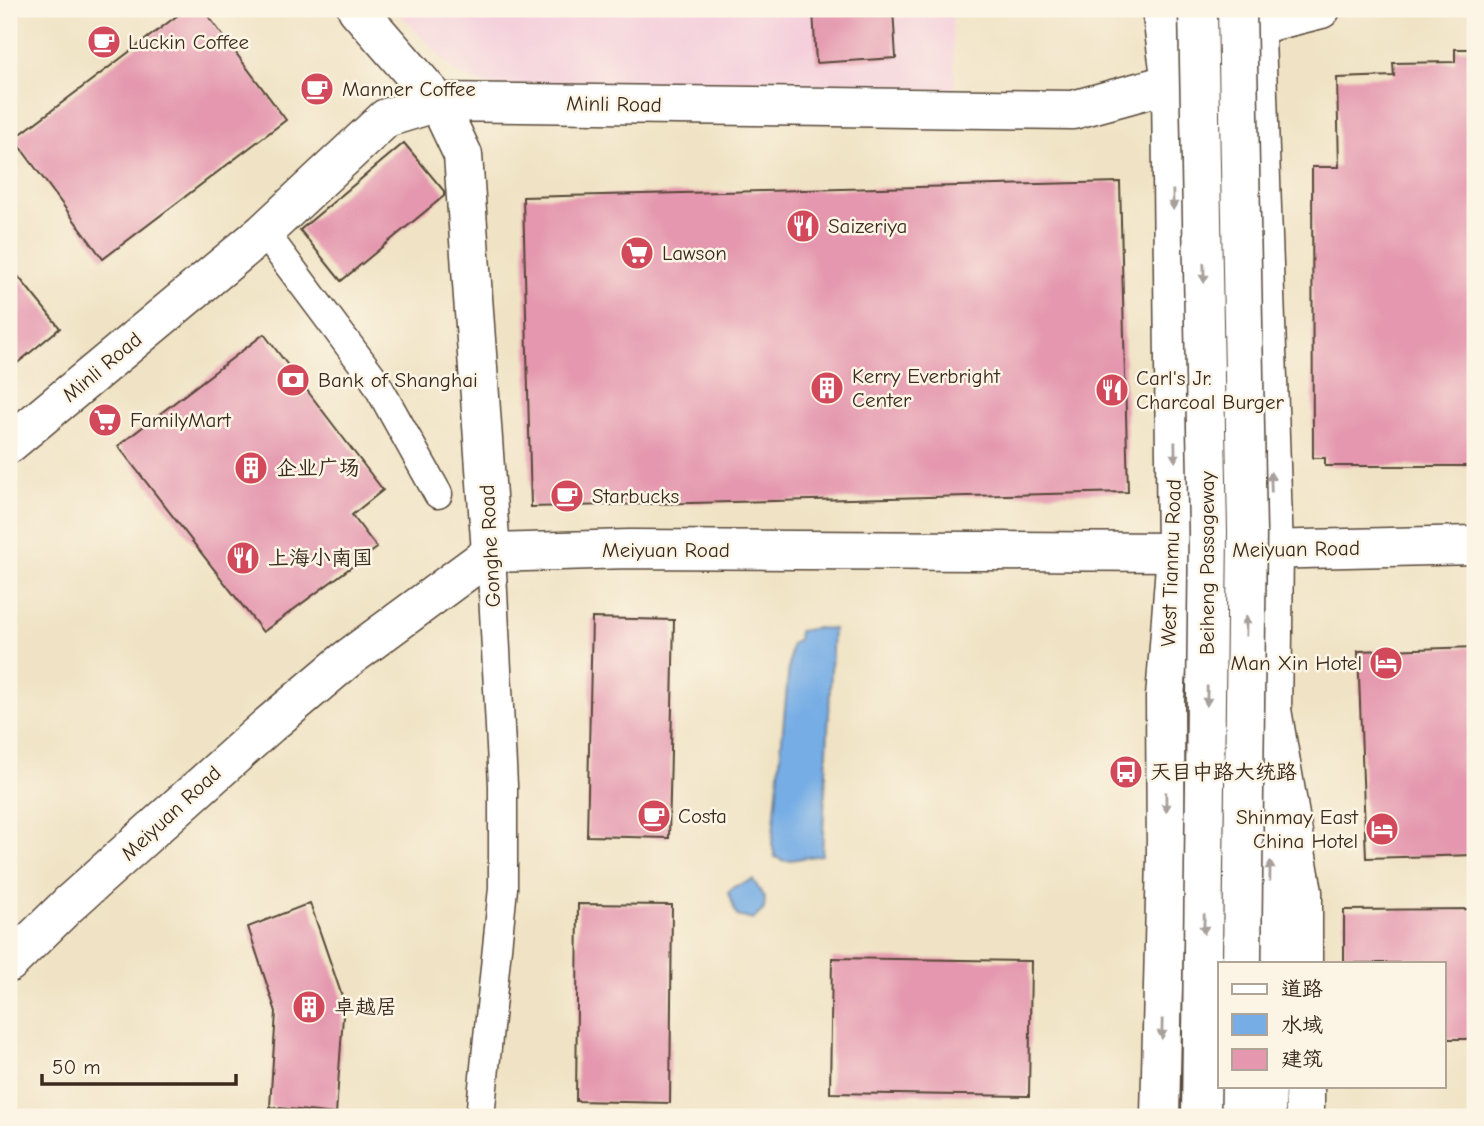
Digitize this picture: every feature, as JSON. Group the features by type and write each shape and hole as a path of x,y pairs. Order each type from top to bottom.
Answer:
{"main road":[{"name":"Gonghe Road","path":"357,9 438,102 463,155 491,553"},
{"name":"West Tianmu Road","path":"1160,1117 1166,857 1164,698 1176,552 1171,83 1161,9"},
{"path":"1181,9 1203,230"},
{"path":"1171,83 1188,9"},
{"name":"Beiheng Passageway","path":"1198,9 1208,532 1200,1109"},
{"name":"Minli Road","path":"9,444 264,232 386,118 438,102 1073,110 1171,83 1249,14 1321,9"},
{"path":"1249,14 1273,550 1269,962"},
{"name":"Beiheng Passageway","path":"1242,962 1249,14"},
{"name":"Meiyuan Road","path":"9,963 69,904 242,748 346,660 491,553 629,549 1176,552 1475,545"},
{"path":"1270,698 1303,892 1304,962"},
{"path":"1240,1088 1240,1117"},
{"path":"1266,1117 1267,1088"},
{"path":"1305,1088 1305,1117"}],"street":[{"path":"264,232 374,379 438,494"},
{"name":"Gonghe Road","path":"480,1117 503,888 503,785 491,553"}],"shaded area":[{"path":"395,9 952,9 955,94 489,86 457,74"}],"water":[{"path":"833,629 822,855 784,861 775,857 772,844 791,645 798,639 799,631"},
{"path":"753,880 765,898 764,909 753,920 737,916 728,893 733,887"}],"building":[{"path":"186,9 203,9 286,120 103,259 14,139"},
{"path":"893,9 896,58 816,63 813,10"},
{"path":"1455,49 1475,49 1475,466 1325,466 1325,458 1313,458 1312,167 1339,167 1337,78 1394,76 1393,63 1455,62"},
{"path":"404,143 444,191 444,196 341,281 300,230"},
{"name":"Kerry Everbright Center","path":"1120,182 1128,492 531,507 523,197"},
{"path":"9,265 60,328 9,370"},
{"name":"企业广场","path":"264,334 383,490 352,515 377,548 263,632 118,446"},
{"path":"592,618 674,620 669,838 587,836"},
{"path":"1475,647 1475,855 1366,858 1358,651"},
{"name":"卓越居","path":"310,903 344,1002 336,1114 270,1107 276,1012 248,927"},
{"path":"578,904 672,905 670,1103 576,1101"},
{"path":"1475,909 1475,1039 1446,1039 1446,962 1344,962 1344,910"},
{"path":"832,958 1031,961 1029,1096 830,1093"}],"place":[{"name":"Luckin Coffee","path":"104,42"},
{"name":"Manner Coffee","path":"317,89"},
{"name":"Saizeriya","path":"803,226"},
{"name":"Lawson","path":"637,253"},
{"name":"Bank of Shanghai","path":"293,380"},
{"name":"Kerry Everbright Center","path":"827,388"},
{"name":"Carl's Jr. Charcoal Burger","path":"1112,390"},
{"name":"FamilyMart","path":"105,420"},
{"name":"企业广场","path":"251,468"},
{"name":"Starbucks","path":"567,496"},
{"name":"上海小南国","path":"243,558"},
{"name":"Man Xin Hotel","path":"1386,663"},
{"name":"天目中路大统路","path":"1126,772"},
{"name":"Costa","path":"654,816"},
{"name":"Shinmay East China Hotel","path":"1382,829"},
{"name":"卓越居","path":"309,1007"}]}
